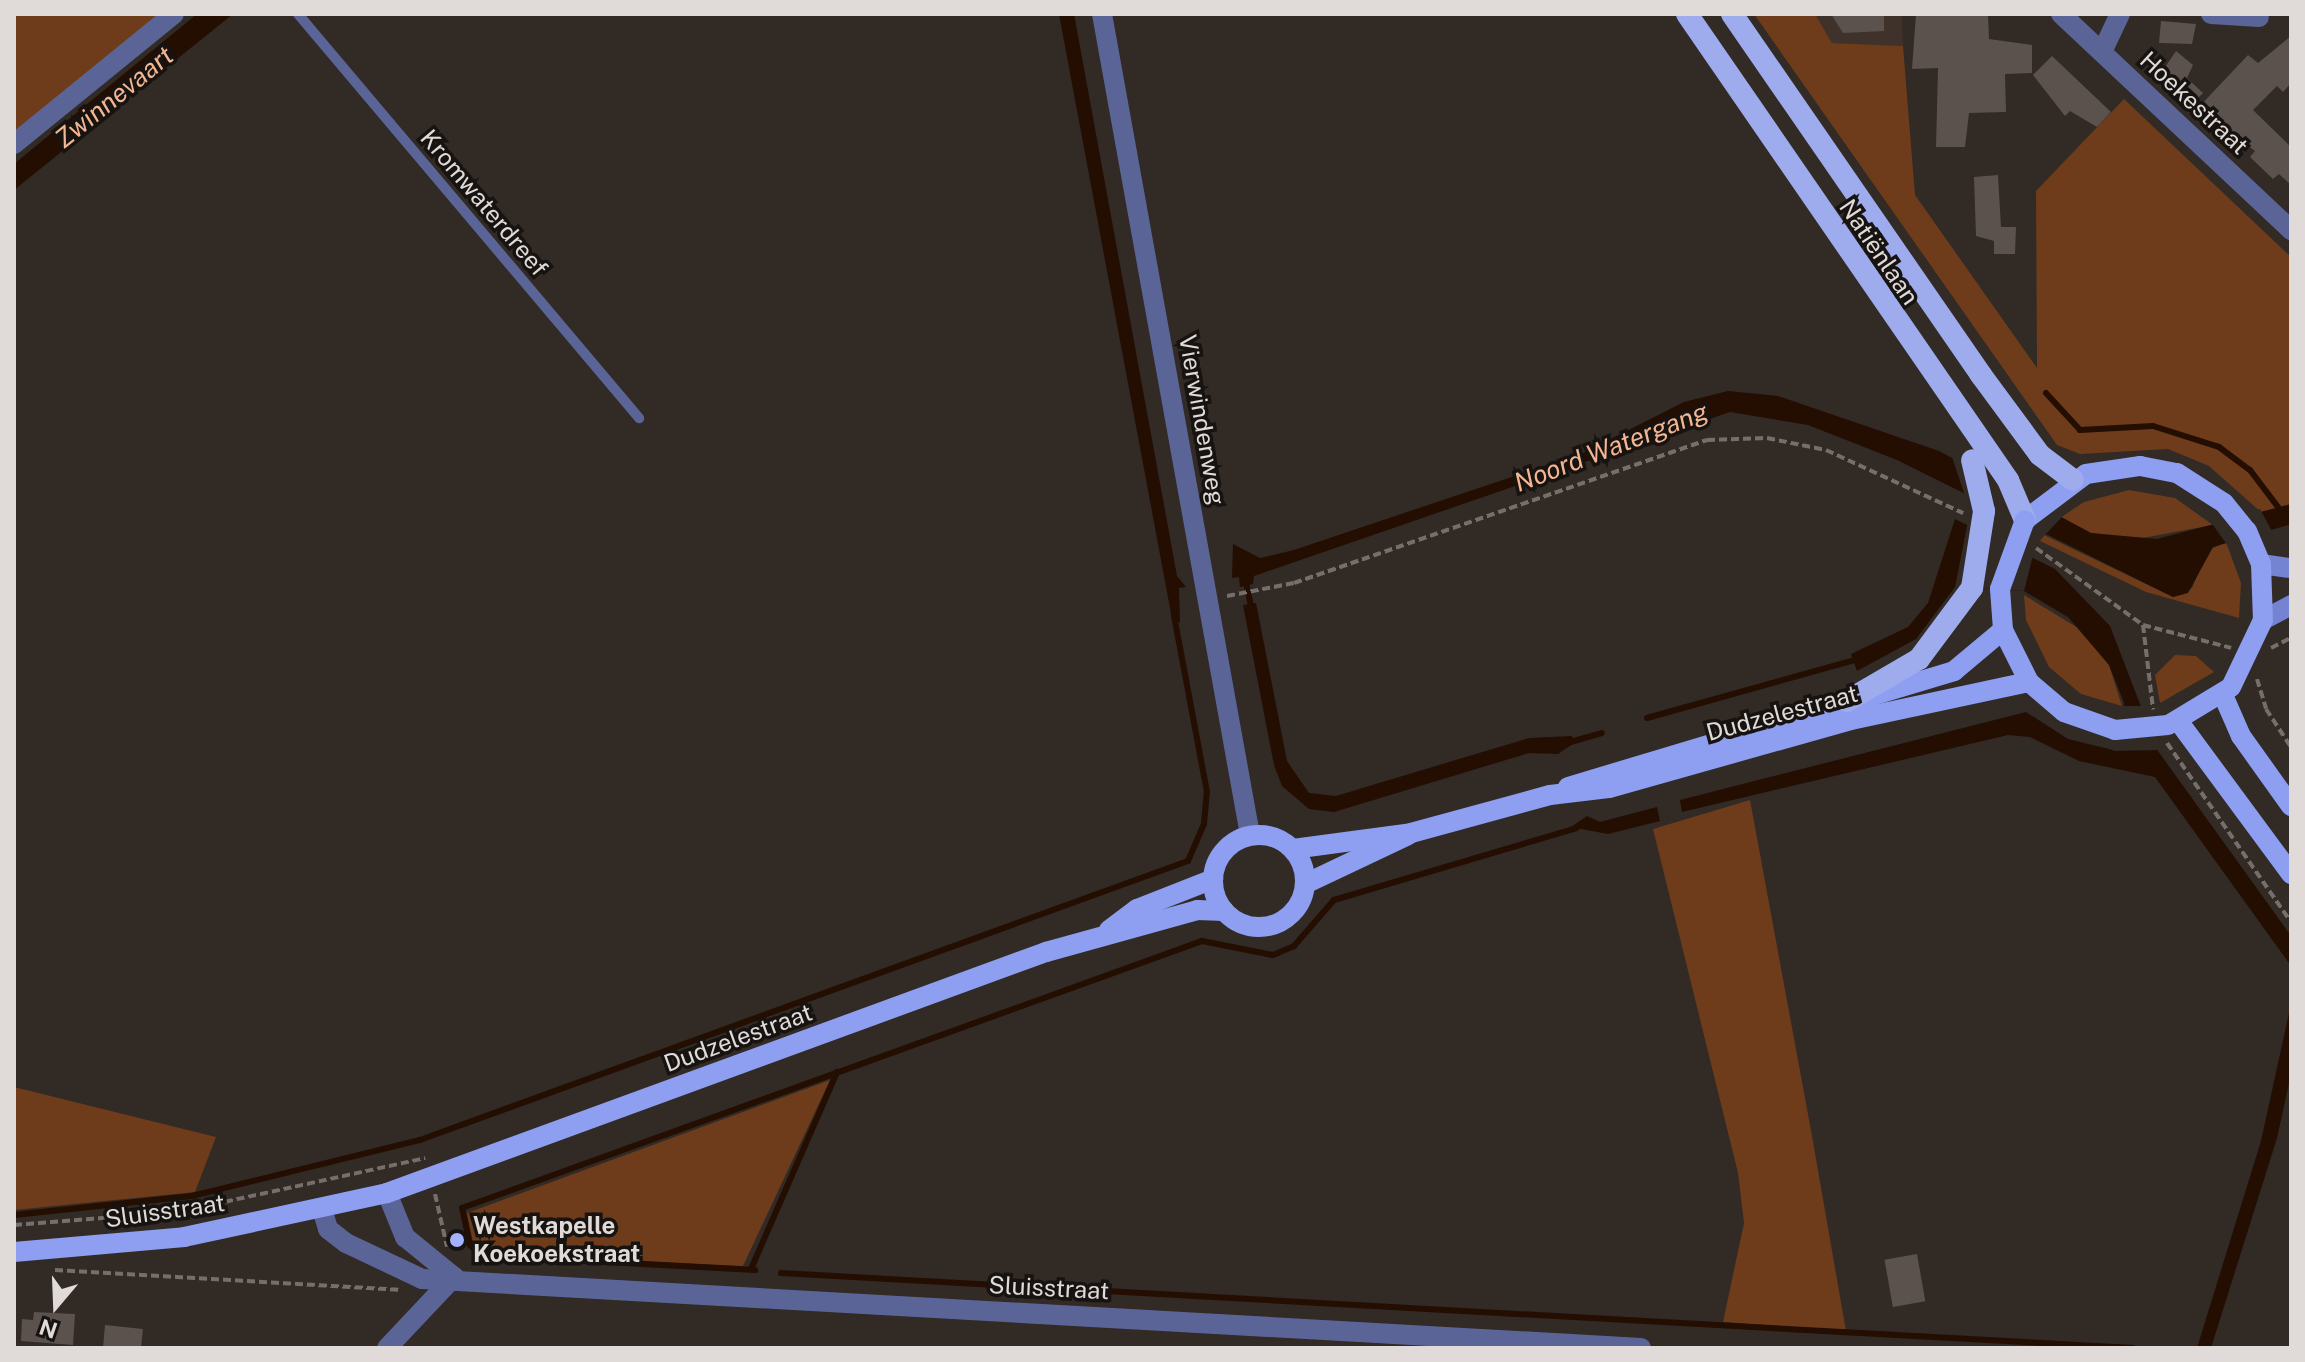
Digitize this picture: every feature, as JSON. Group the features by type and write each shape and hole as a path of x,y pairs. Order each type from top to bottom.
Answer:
{"highway":[{"name":"Natiënlaan","path":"1687,14 2008,480 2024,531"},
{"name":"Natiënlaan","path":"1732,14 1981,375 2040,455 2073,480"},
{"path":"1847,701 1919,659 1972,588 1984,511 1957,408"}],"main road":[{"path":"2121,467 2158,468 2209,491 2235,515 2254,544 2261,564 2263,620 2227,691 2166,724 2115,730 2064,712 2029,682 2003,630 2000,589 2024,531 2044,500 2073,480 2121,467"},
{"path":"2261,564 2291,568"},
{"path":"2263,620 2291,605"},
{"name":"Dudzelestraat","path":"1550,795 1605,770 1954,671 2003,630"},
{"name":"Dudzelestraat","path":"1293,849 1411,833 1550,795 1609,788 1865,717 2029,682"},
{"path":"2227,691 2241,736 2291,806"},
{"path":"2166,724 2291,874"},
{"name":"Dudzelestraat","path":"1305,884 1411,833"},
{"path":"1250,835 1293,849 1305,884 1289,916 1273,924 1238,922 1224,911 1213,879 1223,851 1250,835"},
{"name":"Dudzelestraat","path":"1107,931 1137,909 1213,879"},
{"name":"Dudzelestraat","path":"387,1193 1107,931 1224,911"},
{"name":"Sluisstraat","path":"14,1252 184,1237 387,1193"}],"street":[{"path":"14,144 174,14"},
{"name":"Vierwindenweg","path":"1102,14 1250,835"},
{"name":"Hoekestraat","path":"2061,14 2291,230"},
{"path":"2102,52 2120,14"},
{"path":"2211,14 2259,17"},
{"path":"387,1193 405,1237 454,1277 387,1348"},
{"name":"Sluisstraat","path":"322,1209 328,1229 401,1273 1641,1348"}],"lane":[{"name":"Kromwaterdreef","path":"298,14 639,418"}],"path":[{"path":"1234,597 1270,590 1707,440 1767,438 1812,446 1968,515"},
{"path":"2024,531 2143,625 2243,653"},
{"path":"2143,625 2145,682 2182,766 2291,922"},
{"path":"2256,669 2266,709 2291,747"},
{"path":"14,1225 237,1202 424,1154 454,1277"},
{"path":"43,1266 68,1273 405,1290"}],"shaded area":[{"path":"14,14 168,14 14,138"},
{"path":"1754,14 1815,14 1832,43 1903,46 1915,195 2037,368 2036,191 2124,99 2291,257 2291,504 2262,513 2209,466 2168,449 2080,454 2057,445"},
{"path":"1815,14 1902,14 1903,46 1832,43"},
{"path":"2129,490 2175,498 2213,525 2137,539 2091,533 2060,518 2084,502"},
{"path":"2044,535 2173,597 2192,588 2207,551 2226,542 2241,583 2239,618 2146,592 2040,541"},
{"path":"2024,595 2083,631 2109,665 2122,706 2081,694 2049,667 2026,620"},
{"path":"2175,655 2196,656 2214,672 2160,703 2155,675"},
{"path":"1750,800 1846,1331 1723,1322 1744,1223 1738,1173 1653,829"},
{"path":"830,1080 743,1266 496,1255 473,1242 467,1213"},
{"path":"14,1087 216,1137 195,1192 14,1210"}],"water":[{"name":"Zwinnevaart","path":"197,14 233,14 14,190 14,164"},
{"path":"1059,14 1074,14 1177,576 1186,587 1179,588 1180,622 1173,624"},
{"name":"Noord Watergang","path":"1728,391 1778,396 1939,451 2091,533 2157,539 2291,504 2291,524 2213,547 2188,593 2173,597 1897,460 1808,425 1730,412 1254,576 1253,584 1240,587 1239,577 1232,578 1233,544 1260,558 1294,550 1583,453 1684,402"},
{"path":"1955,519 2055,569 2110,626 2158,751 2291,936 2291,966 2155,777 2079,761 2030,737 2008,735 1682,812 1680,800 2026,712 2068,739 2117,751 2124,703 2109,665 2068,617 2024,591 1955,587 1916,639 1857,671 1851,654 1908,627 1928,603"},
{"path":"1256,603 1287,761 1309,793 1336,796 1529,738 1572,736 1574,743 1558,754 1529,753 1334,812 1309,809 1282,786 1274,765 1243,605"},
{"path":"1657,807 1660,821 1608,834 1571,827 1587,816 1600,822"},
{"path":"2291,1004 2291,1074 2277,1138 2211,1348 2197,1348 2261,1141"}],"pier":[{"path":"1951,454 2064,515 2042,538 1966,499"},
{"path":"2260,509 2273,533 2228,546 2210,521"},
{"path":"1968,521 2034,552 2024,591 1955,587"},
{"path":"2118,706 2146,706 2163,750 2113,751"}],"building":[{"path":"1831,14 1884,14 1884,31 1843,33"},
{"path":"1916,14 1988,14 1989,39 2032,45 2032,73 2005,74 2006,112 1969,113 1965,147 1936,147 1938,68 1912,69"},
{"path":"2161,21 2196,24 2192,44 2159,43"},
{"path":"2291,36 2291,83 2283,92 2277,86 2253,110 2291,147 2291,185 2279,174 2273,179 2250,157 2255,151 2198,108 2248,55 2258,63"},
{"path":"2176,51 2193,65 2187,78 2203,93 2188,108 2157,79"},
{"path":"2052,56 2111,112 2097,127 2070,111 2065,116 2033,75"},
{"path":"1998,175 2001,227 2016,227 2015,254 1994,254 1994,241 1976,236 1974,177"},
{"path":"1917,1254 1925,1301 1893,1307 1885,1260"},
{"path":"34,1312 75,1314 73,1345 21,1341 22,1319 33,1320"},
{"path":"105,1325 143,1329 141,1348 103,1348"}],"waterway":[{"path":"2046,393 2080,430 2153,426 2219,447 2250,470 2284,515"},
{"path":"1245,578 1252,611"},
{"path":"14,1215 192,1196 420,1140 1188,861 1204,824 1207,792 1174,616"},
{"path":"1647,718 1858,659"},
{"path":"1567,743 1602,733"},
{"path":"755,1270 480,1255 470,1245 462,1208 1202,941 1273,955 1294,946 1334,900 1577,828"},
{"path":"751,1269 837,1072"},
{"path":"781,1273 2133,1348"}],"place":[{"name":"Westkapelle Koekoekstraat","path":"457,1240"}]}
